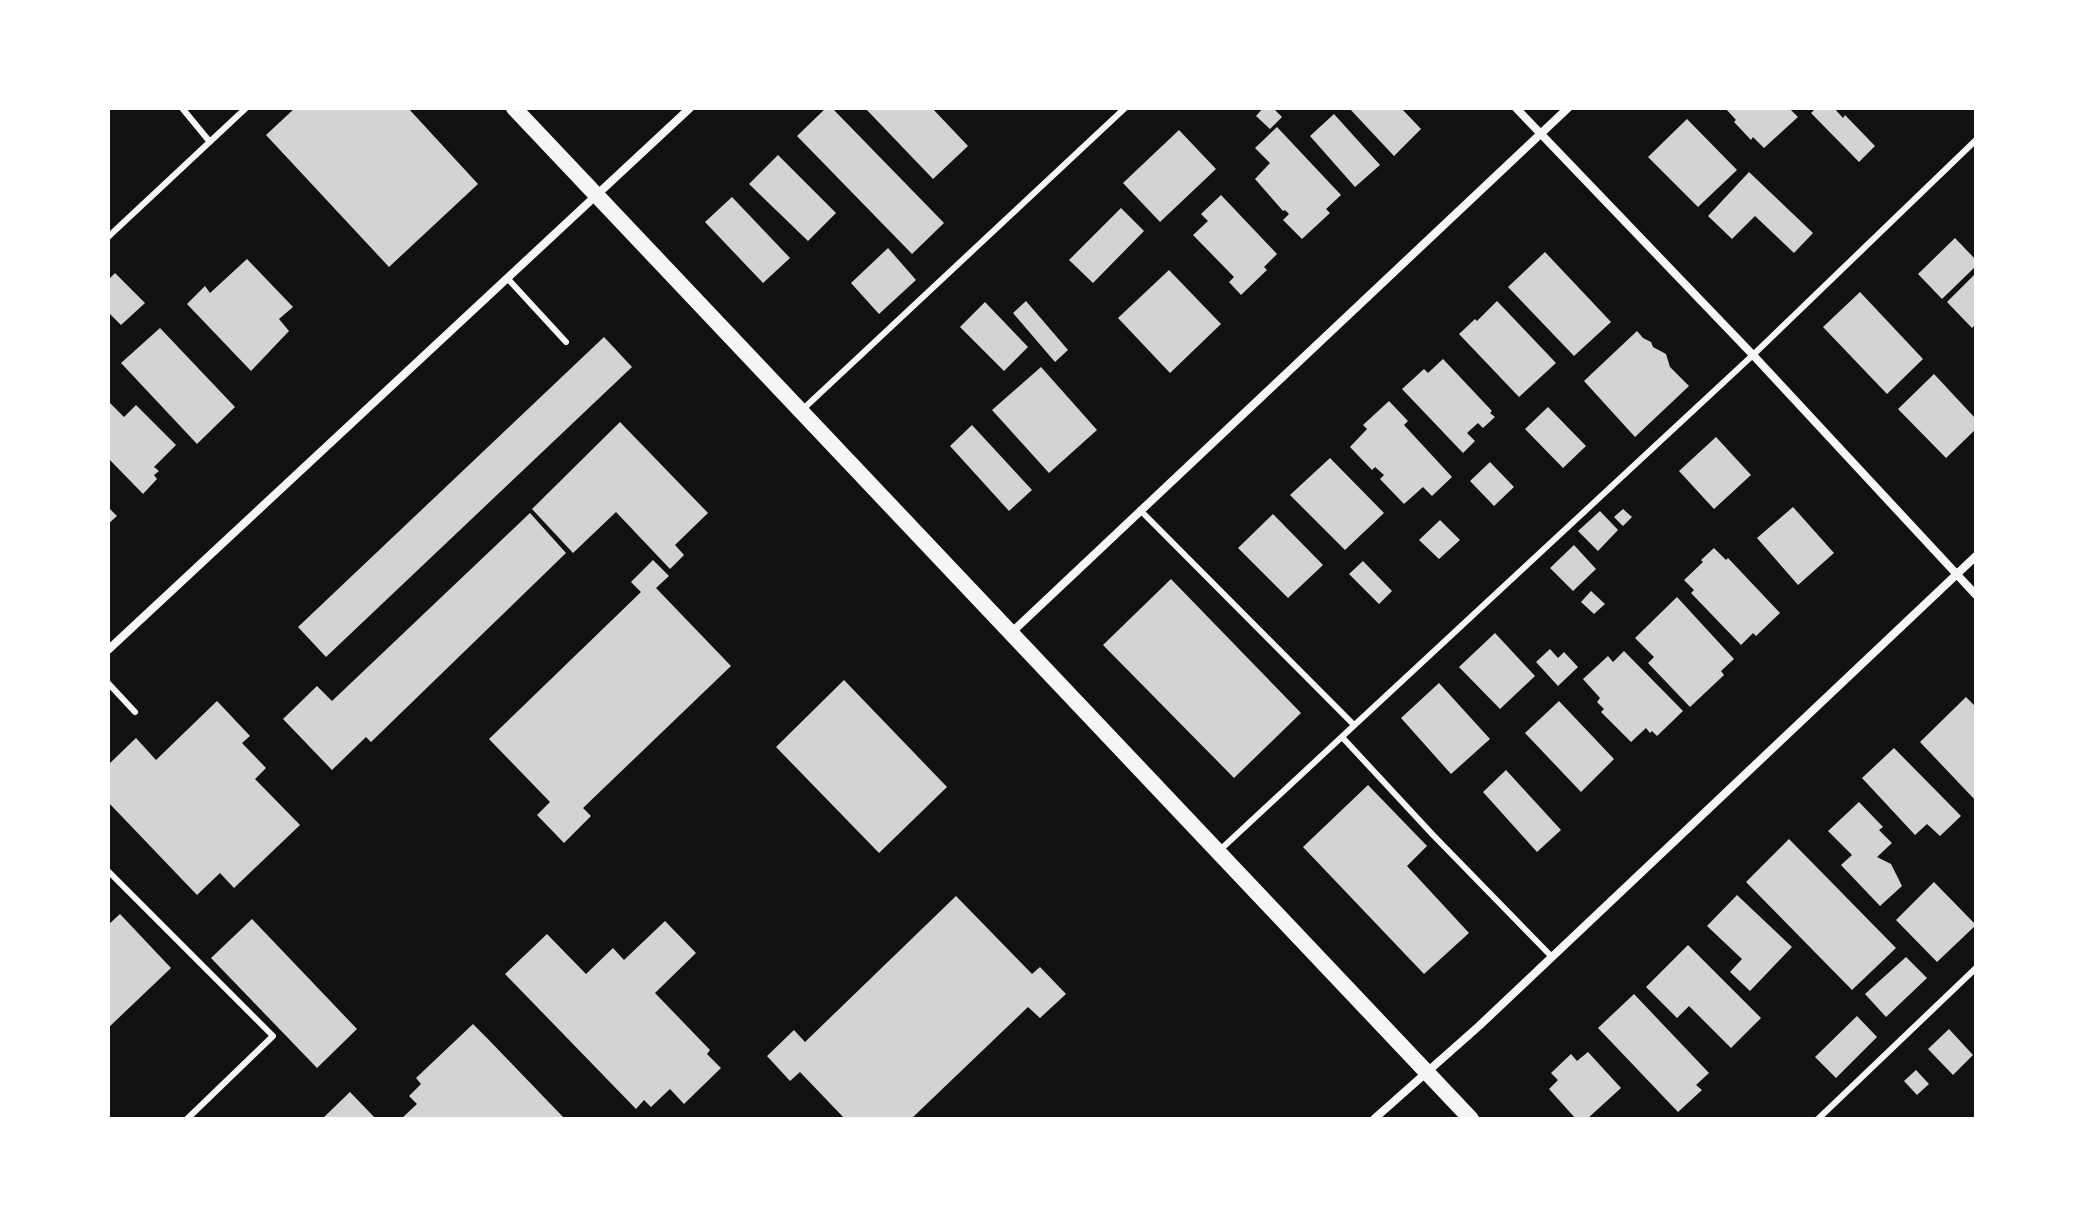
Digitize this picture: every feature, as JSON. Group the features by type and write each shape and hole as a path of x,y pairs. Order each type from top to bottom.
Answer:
{"main road":[{"path":"514,108 1471,1119"}],"street":[{"path":"108,650 690,108"},
{"path":"1516,108 1753,355 1976,595"},
{"path":"1010,633 1568,108"},
{"path":"1374,1119 1479,1026 1976,556"}],"lane":[{"path":"182,108 210,142"},
{"path":"108,237 246,108"},
{"path":"800,412 1125,108"},
{"path":"1218,852 1753,355 1976,140"},
{"path":"508,279 566,342"},
{"path":"1140,510 1354,725"},
{"path":"108,683 135,712"},
{"path":"1342,737 1552,957"},
{"path":"108,871 273,1036 187,1119"},
{"path":"1818,1119 1976,968"}],"building":[{"path":"295,108 408,108 478,184 389,267 266,135"},
{"path":"826,108 832,108 944,223 912,254 797,136"},
{"path":"865,108 932,108 968,146 933,179"},
{"path":"1263,108 1273,108 1282,117 1270,129 1256,116"},
{"path":"1349,108 1401,108 1421,129 1394,156"},
{"path":"1725,108 1789,108 1798,117 1764,148 1753,137 1751,140"},
{"path":"1816,108 1834,108 1843,118 1845,115 1875,146 1859,162 1811,113"},
{"path":"1334,114 1380,165 1355,187 1310,136"},
{"path":"1687,119 1737,170 1698,207 1648,157"},
{"path":"1277,127 1341,195 1326,209 1330,213 1302,239 1283,220 1289,214 1255,179 1270,163 1255,148"},
{"path":"1179,130 1216,169 1160,222 1123,183"},
{"path":"778,155 836,213 808,241 749,184"},
{"path":"1749,172 1813,233 1794,253 1755,216 1732,239 1708,216"},
{"path":"1221,195 1277,254 1264,267 1267,270 1241,295 1229,282 1234,277 1193,235 1208,221 1201,214"},
{"path":"732,197 790,258 763,283 705,222"},
{"path":"1121,208 1144,231 1093,283 1069,260"},
{"path":"1955,238 1976,260 1976,266 1942,299 1918,274"},
{"path":"888,248 916,280 879,314 851,283"},
{"path":"1545,252 1611,322 1574,356 1508,287"},
{"path":"247,259 293,307 279,319 289,331 251,371 187,304 205,286 210,293"},
{"path":"1169,270 1221,324 1170,373 1118,318"},
{"path":"115,273 145,303 121,325 108,312 108,280"},
{"path":"1976,273 1976,324 1972,328 1947,302"},
{"path":"1860,292 1923,359 1887,394 1823,327"},
{"path":"1026,301 1068,350 1055,362 1013,313"},
{"path":"1497,301 1556,363 1519,397 1459,334"},
{"path":"985,302 1028,347 1004,371 960,327"},
{"path":"160,328 235,407 197,444 121,363"},
{"path":"1637,331 1653,347 1666,354 1670,367 1689,386 1635,437 1584,381"},
{"path":"604,337 632,367 326,657 298,627"},
{"path":"1443,359 1495,417 1483,428 1478,423 1467,433 1475,441 1463,453 1402,389 1424,369 1428,373"},
{"path":"1041,367 1097,430 1049,473 992,410"},
{"path":"1934,374 1976,419 1976,429 1946,458 1898,409"},
{"path":"108,401 124,417 136,405 176,445 154,467 159,471 154,475 157,479 143,494 108,458"},
{"path":"1389,401 1408,421 1404,425 1452,477 1432,496 1423,487 1404,504 1380,479 1384,475 1375,467 1372,470 1350,447 1367,429 1363,425"},
{"path":"1548,407 1586,446 1563,468 1525,429"},
{"path":"620,422 708,513 675,545 684,555 670,569 616,512 573,553 532,509"},
{"path":"972,425 1032,490 1009,511 950,446"},
{"path":"1716,437 1751,475 1714,509 1679,471"},
{"path":"1330,458 1384,513 1345,550 1290,495"},
{"path":"1490,462 1514,487 1494,506 1470,481"},
{"path":"108,507 117,516 108,524"},
{"path":"1793,507 1834,553 1798,585 1757,538"},
{"path":"1623,509 1632,517 1623,526 1614,517"},
{"path":"1600,511 1618,530 1598,551 1578,531"},
{"path":"530,513 566,553 371,742 366,737 332,770 283,719 317,686 332,701"},
{"path":"1273,514 1323,565 1288,598 1238,548"},
{"path":"1440,520 1460,540 1439,559 1419,540"},
{"path":"1574,545 1596,569 1573,591 1550,568"},
{"path":"1714,548 1726,560 1728,558 1780,613 1756,636 1753,633 1741,645 1691,593 1694,590 1684,580"},
{"path":"653,560 669,576 656,588 731,666 583,808 591,816 564,843 537,815 550,802 489,739 641,592 631,582"},
{"path":"1363,561 1392,591 1379,604 1349,574"},
{"path":"1171,579 1301,713 1234,778 1103,645"},
{"path":"1591,591 1605,604 1594,614 1581,602"},
{"path":"1677,597 1734,659 1721,671 1724,675 1690,707 1648,663 1654,657 1635,638"},
{"path":"1495,633 1535,676 1500,709 1459,667"},
{"path":"1550,649 1558,658 1564,652 1578,667 1558,686 1536,662"},
{"path":"1624,651 1683,711 1657,736 1646,728 1631,742 1601,712 1604,709 1597,702 1600,698 1583,679 1608,656 1613,662"},
{"path":"844,680 947,787 879,853 776,747"},
{"path":"1439,683 1490,739 1451,774 1401,718"},
{"path":"1966,697 1976,707 1976,801 1920,742"},
{"path":"217,701 250,736 242,743 266,768 255,779 300,825 234,888 220,873 197,895 108,802 108,765 136,738 156,760"},
{"path":"1559,701 1614,759 1581,792 1525,733"},
{"path":"1894,748 1961,816 1940,836 1927,824 1915,835 1862,778"},
{"path":"1506,770 1561,830 1537,852 1483,792"},
{"path":"1368,785 1427,846 1407,866 1469,933 1424,974 1303,847"},
{"path":"1859,802 1883,827 1879,830 1892,843 1877,857 1891,864 1902,886 1880,906 1841,865 1852,855 1828,831"},
{"path":"1789,839 1896,948 1852,990 1746,882"},
{"path":"1934,882 1976,925 1937,962 1896,920"},
{"path":"1737,895 1792,947 1750,991 1730,972 1742,959 1707,926"},
{"path":"956,896 1032,974 1040,967 1066,994 1040,1018 1028,1007 911,1119 845,1119 800,1072 790,1081 767,1056 794,1030 805,1042"},
{"path":"120,914 171,968 108,1028 108,925"},
{"path":"252,919 357,1029 317,1068 211,958"},
{"path":"665,921 696,953 655,993 710,1050 707,1054 721,1068 684,1104 670,1089 651,1107 644,1100 636,1109 505,974 547,934 586,974 613,948 624,960"},
{"path":"1688,945 1761,1018 1731,1048 1689,1006 1677,1018 1646,987"},
{"path":"1906,957 1927,978 1886,1017 1865,994"},
{"path":"1634,994 1709,1073 1696,1085 1702,1090 1678,1112 1598,1028"},
{"path":"1857,1016 1877,1037 1836,1078 1815,1057"},
{"path":"473,1024 565,1119 401,1119 417,1104 409,1096 421,1084 416,1078"},
{"path":"1949,1029 1973,1055 1953,1075 1928,1049"},
{"path":"1588,1052 1621,1088 1587,1119 1576,1119 1549,1089 1558,1080 1551,1073 1571,1054 1577,1061"},
{"path":"1916,1070 1929,1084 1917,1095 1904,1081"},
{"path":"350,1092 376,1119 322,1119"}]}
